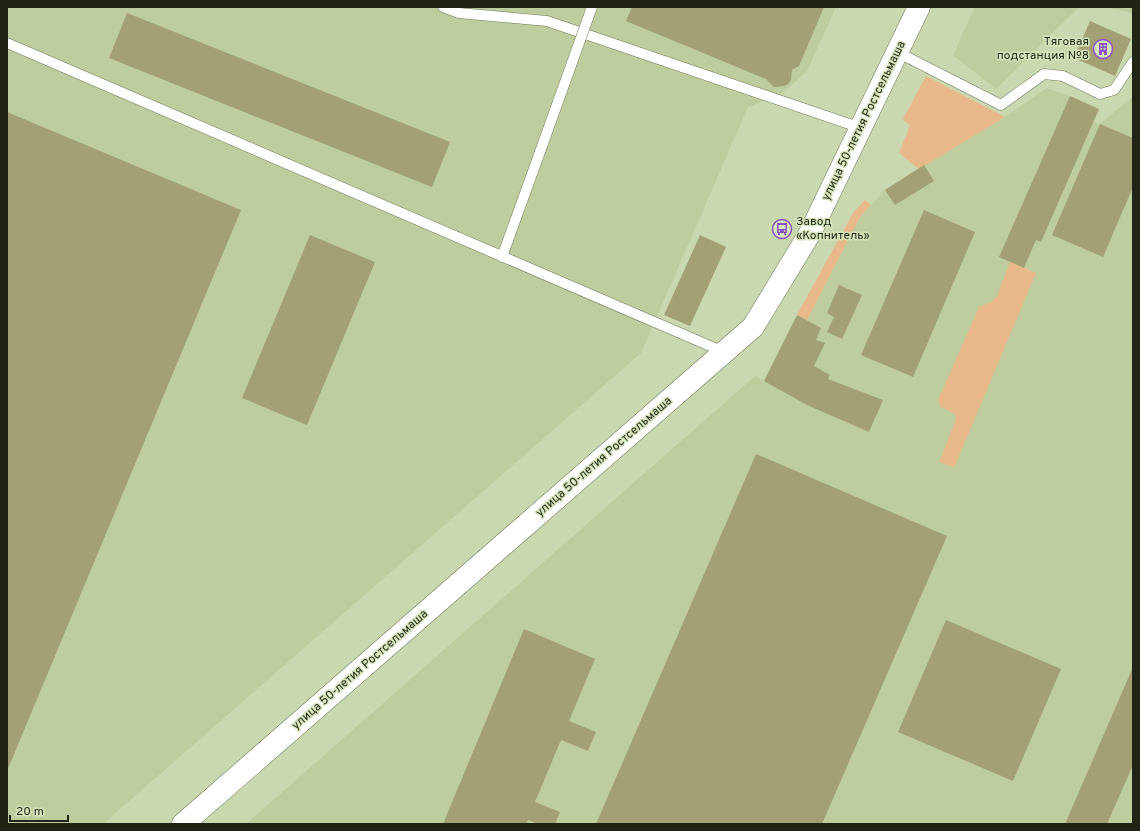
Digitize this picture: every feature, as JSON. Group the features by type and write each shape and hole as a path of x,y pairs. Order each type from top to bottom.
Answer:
{"main road":[{"name":"улица 50-летия Ростсельмаша","path":"183,824 753,327 810,233 919,7"}],"lane":[{"path":"442,7 459,13 547,21 861,128"},
{"path":"502,257 592,7"},
{"path":"7,44 724,352"},
{"path":"897,52 1001,105 1044,74 1063,76 1100,94 1114,90 1133,62"}],"shaded area":[{"path":"7,7 836,7 807,71 780,95 748,107 641,353 103,824 7,824"},
{"path":"975,7 1079,7 996,89 953,55"},
{"path":"1104,7 1133,7 1133,14 1128,12"},
{"path":"926,76 1005,117 919,169 899,153 910,126 903,119"},
{"path":"1047,88 1099,109 1093,121 1099,124 1133,97 1133,824 246,824 755,376 764,381 797,315 807,320 860,217 885,190 1005,117"},
{"path":"865,200 871,205 860,217 807,320 797,315 853,213"},
{"path":"1010,262 1036,273 954,468 939,462 956,416 954,413 941,407 938,400 979,307 991,302 997,296"}],"building":[{"path":"632,7 824,7 799,66 792,70 791,80 784,86 774,87 766,79 626,21"},
{"path":"127,13 450,142 432,187 109,58"},
{"name":"Тяговая подстанция №8","path":"1090,21 1131,39 1115,76 1074,58"},
{"path":"1070,96 1099,109 1041,242 1036,240 1024,268 999,257"},
{"path":"7,112 241,210 7,771"},
{"path":"1100,124 1133,138 1133,187 1103,257 1052,235"},
{"path":"924,165 934,181 895,205 885,190"},
{"path":"924,210 975,232 913,377 861,355"},
{"path":"310,235 375,262 307,425 242,398"},
{"path":"700,235 726,247 690,326 664,315"},
{"path":"839,285 862,295 842,339 827,332 834,317 827,313"},
{"path":"797,315 821,328 816,340 825,343 814,366 830,375 828,379 883,400 869,432 807,405 764,381"},
{"path":"756,454 947,536 822,824 596,824"},
{"path":"946,620 1061,669 1013,781 898,732"},
{"path":"524,629 595,659 569,721 596,732 588,751 561,740 535,802 560,812 555,824 539,824 528,820 526,824 443,824"},
{"path":"1133,667 1133,765 1107,824 1065,824"}],"place":[{"name":"Тяговая подстанция №8","path":"1103,49"},
{"name":"Завод «Копнитель»","path":"782,229"}]}
